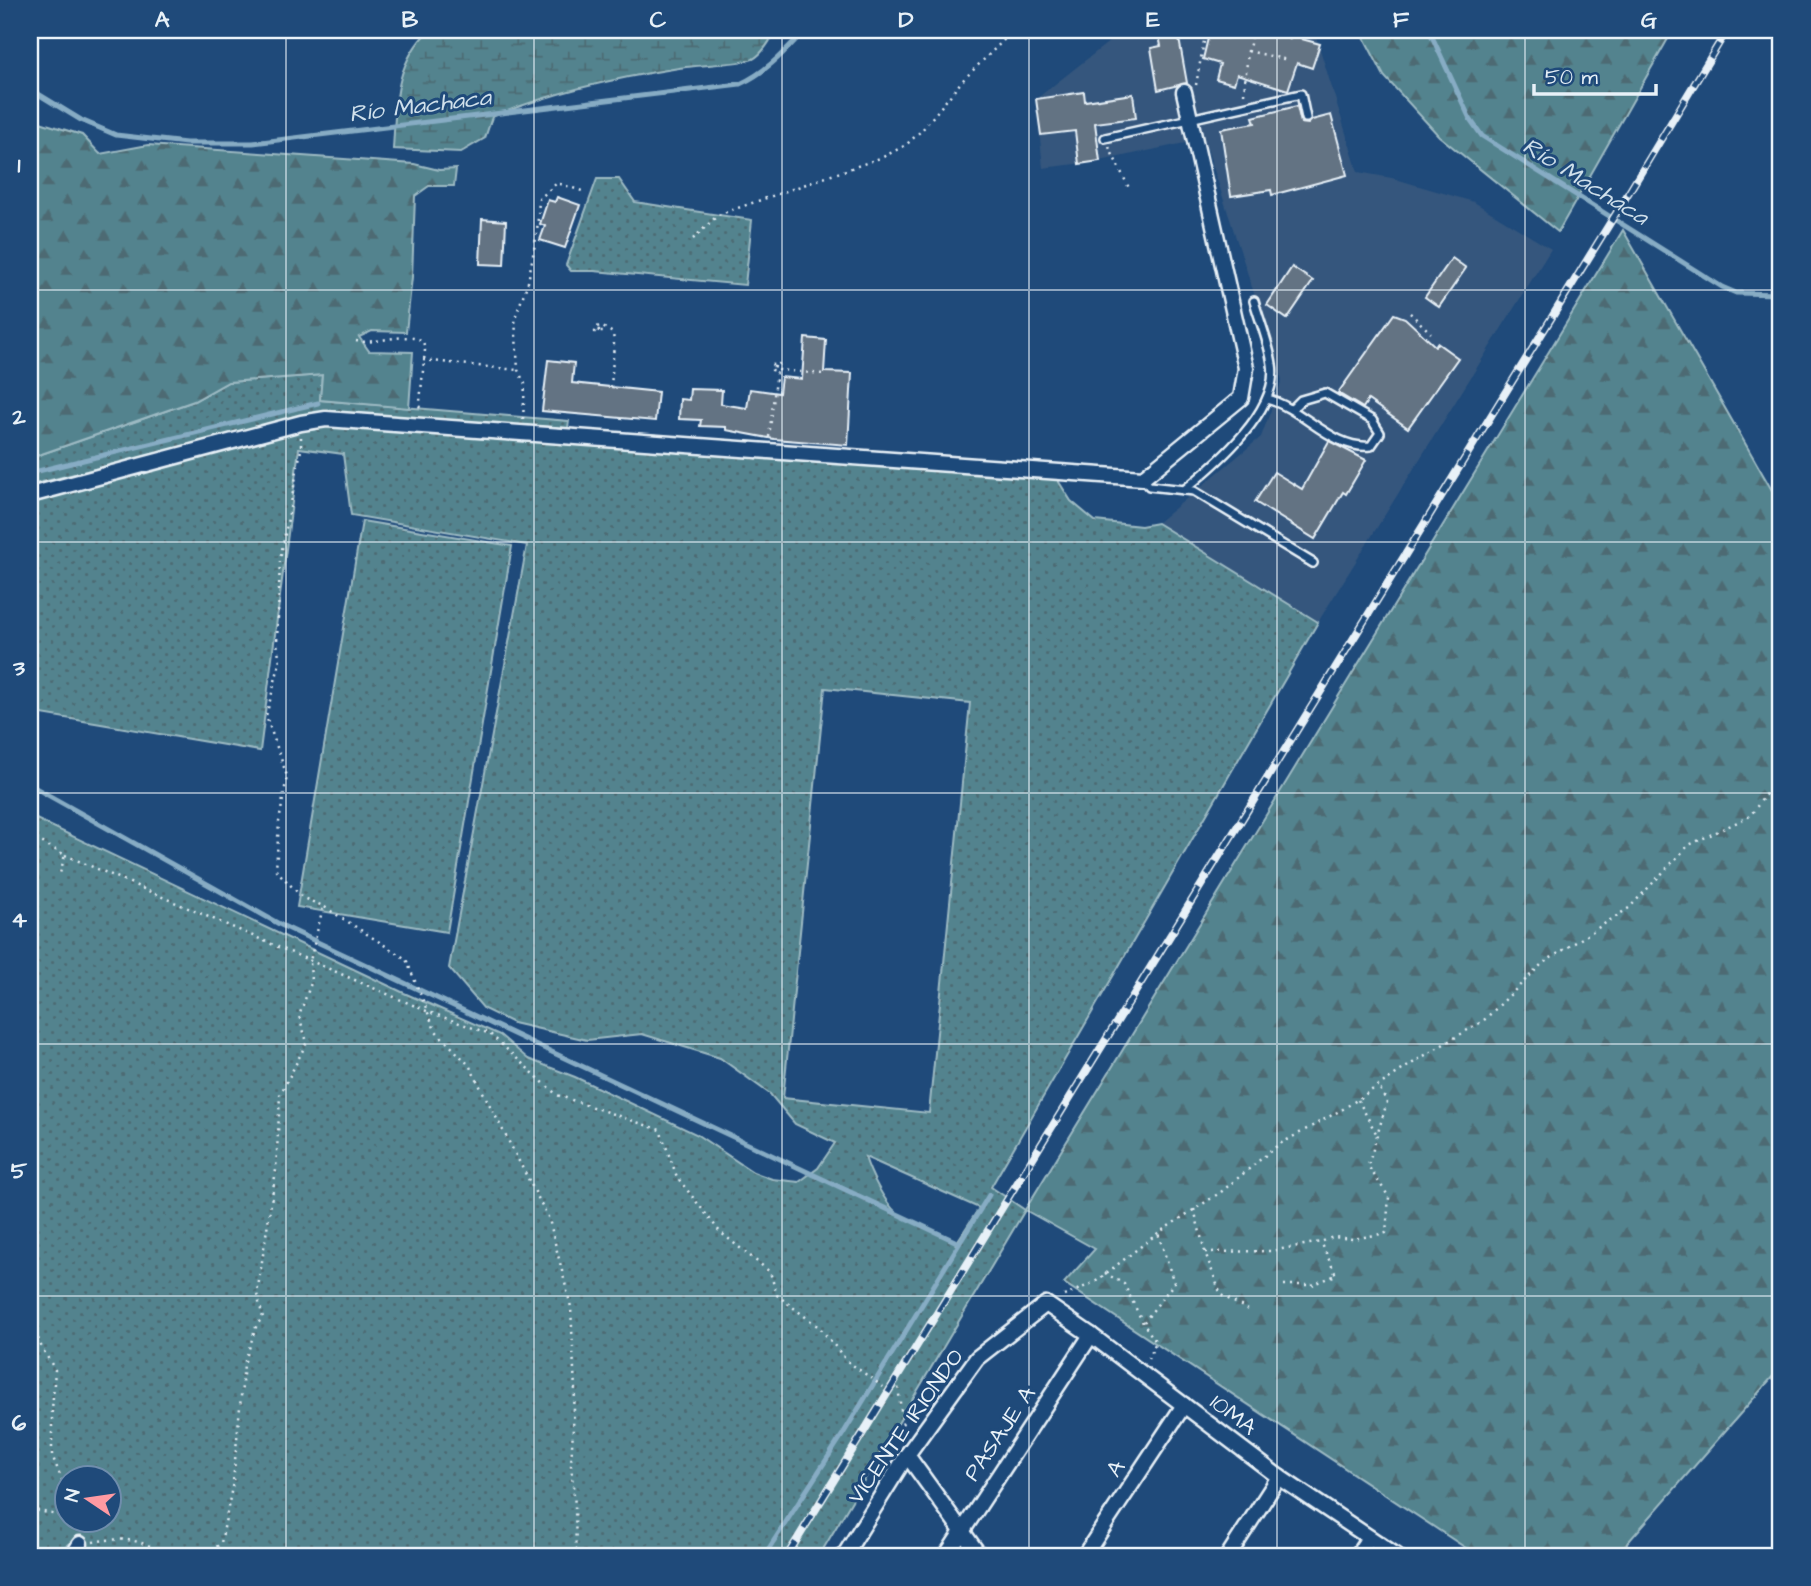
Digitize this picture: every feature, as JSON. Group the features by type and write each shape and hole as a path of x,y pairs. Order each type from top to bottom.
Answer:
{"street":[{"path":"30,495 301,423 326,419 1143,478 1241,398 1246,368 1190,119 1189,93"},
{"name":"VICENTE IRIONDO","path":"844,1556 907,1455 978,1358 1046,1304"},
{"name":"10MA","path":"1046,1304 1279,1477 1397,1556"},
{"name":"PASAJE A","path":"946,1556 1091,1335"},
{"name":"A","path":"1084,1556 1184,1405"},
{"path":"907,1455 980,1556"},
{"path":"1228,1556 1279,1477"},
{"path":"1357,1556 1369,1538"}],"lane":[{"path":"1105,138 1301,94 1306,118"},
{"path":"1184,490 1218,462 1255,419 1267,399 1273,366 1254,301"},
{"path":"1267,399 1292,409 1310,423 1357,448 1371,446 1380,433 1372,421 1325,393 1301,400 1292,409"},
{"path":"1143,478 1149,486 1194,491 1313,563"}],"path":[{"path":"693,239 719,215 883,157 906,145 922,130 962,81 1014,30"},
{"path":"1189,93 1206,30"},
{"path":"1242,107 1248,51 1254,30"},
{"path":"1262,30 1293,40"},
{"path":"1248,51 1288,60"},
{"path":"1105,138 1129,188"},
{"path":"522,433 525,384 517,370 515,318 531,270 537,233 538,199 557,183 582,191"},
{"path":"1410,313 1431,333"},
{"path":"598,330 603,332 595,332 596,327 601,326 613,333 611,388"},
{"path":"356,341 374,342 390,338 416,338 423,341 418,426"},
{"path":"423,360 517,370"},
{"path":"767,451 777,371 772,370 771,365 779,364 778,368 774,367 779,370 824,374"},
{"path":"301,423 300,450 280,560 277,643 280,662 266,716 287,776 279,822 276,870 303,898 323,906 405,959 435,1030 469,1065 549,1219 571,1307 575,1390 571,1466 576,1556"},
{"path":"1046,1304 1095,1282 1158,1233 1221,1192 1278,1145 1358,1100 1483,1021 1543,963 1629,908 1689,845 1750,816 1781,773"},
{"path":"30,836 65,855 310,961 429,1012 490,1034 557,1095 660,1130 677,1177 720,1232 770,1272 777,1294 820,1328 847,1361 889,1391 898,1386 907,1455"},
{"path":"59,877 65,855"},
{"path":"206,1556 221,1543 233,1482 244,1364 257,1324 263,1318 257,1294 276,1170 281,1096 307,1042 299,1016 311,983 310,961 323,906"},
{"path":"1205,1252 1272,1251 1334,1237 1353,1239 1386,1233 1389,1197 1368,1166 1387,1102 1378,1086"},
{"path":"1358,1100 1376,1133"},
{"path":"1194,1209 1205,1252 1221,1296 1250,1311"},
{"path":"1143,1323 1174,1283 1158,1233"},
{"path":"1284,1285 1312,1285 1336,1275 1321,1242"},
{"path":"1105,1273 1124,1284 1143,1323 1156,1342 1141,1373"},
{"path":"30,1319 55,1370 52,1455 56,1464"},
{"path":"30,1509 52,1514"},
{"path":"76,1550 119,1538 145,1542 170,1556"}],"shaded area":[{"path":"1124,30 1314,30 1358,172 1392,178 1474,202 1551,249 1318,622 1157,523 1261,437 1282,380 1204,139 1100,161 1043,168 1036,99"}],"green space":[{"path":"429,30 776,30 760,54 748,61 631,76 561,93 515,108 492,117 485,138 461,152 393,149 396,100 403,71 409,57"},
{"path":"1360,30 1673,30 1558,232 1439,136 1384,76"},
{"path":"30,119 82,135 100,154 148,145 414,164 439,170 456,169 454,186 429,186 415,196 412,277 406,332 372,331 359,337 369,351 413,352 409,408 320,400 322,375 228,382 194,401 30,458"},
{"path":"597,179 619,179 635,202 752,220 745,285 571,271 566,265"},
{"path":"1623,230 1781,506 1781,1367 1616,1556 1478,1556 1064,1283 1095,1249 1025,1210"},
{"path":"322,375 320,400 569,421 568,428 316,414 30,485 30,458 194,401 228,382"},
{"path":"326,419 1052,471 1071,501 1095,521 1141,526 1157,523 1318,622 991,1187 1025,1210 819,1556 78,1556 81,1538 76,1538 67,1545 61,1556 30,1556 30,816 404,993 500,1035 528,1059 575,1077 696,1134 753,1172 772,1179 799,1182 818,1168 835,1143 795,1124 770,1094 720,1058 642,1034 587,1040 513,1023 484,1009 449,968 527,545 351,515 343,454 299,448 260,751 30,712 30,493","holes":["825,688 970,703 929,1113 783,1098","865,1157 979,1208 955,1245 957,1241 897,1213 882,1195"]},
{"path":"362,521 512,546 447,932 297,907"}],"building":[{"path":"1227,30 1295,30 1302,39 1320,44 1312,68 1297,63 1288,90 1237,74 1234,84 1216,79 1220,64 1203,59 1209,34 1226,38"},
{"path":"1178,33 1187,83 1158,90 1151,48 1161,46 1159,36"},
{"path":"1084,92 1085,101 1133,94 1136,118 1095,123 1100,161 1079,164 1075,131 1041,135 1036,99"},
{"path":"1297,106 1301,123 1308,124 1312,120 1331,115 1347,175 1272,195 1271,190 1231,196 1221,129 1255,123 1253,117"},
{"path":"557,197 580,205 565,248 540,240 545,226 540,224 548,200 555,202"},
{"path":"482,219 506,221 504,265 480,264"},
{"path":"1452,258 1466,268 1439,307 1425,297"},
{"path":"1292,267 1313,281 1287,319 1267,305"},
{"path":"1394,314 1405,318 1435,346 1437,343 1458,358 1408,428 1368,400 1363,408 1338,393"},
{"path":"805,338 826,340 824,372 852,373 848,445 774,439 726,430 726,427 700,426 701,420 679,419 680,399 689,400 690,389 722,390 721,404 747,408 750,389 779,393 781,377 802,379"},
{"path":"548,360 574,363 572,383 658,392 655,421 542,411"},
{"path":"1329,441 1366,460 1315,539 1255,502 1274,472 1302,489"}],"waterway":[{"name":"Río Machaca","path":"30,89 81,120 116,135 186,143 253,143 740,84 767,67 805,30"},
{"name":"Río Machaca","path":"1429,30 1470,119 1482,136 1722,287 1736,293 1781,294"},
{"path":"30,473 318,403"},
{"path":"30,785 281,925 959,1243"},
{"path":"764,1556 843,1434 989,1195"}],"railway":[{"path":"787,1556 1727,30"}]}
